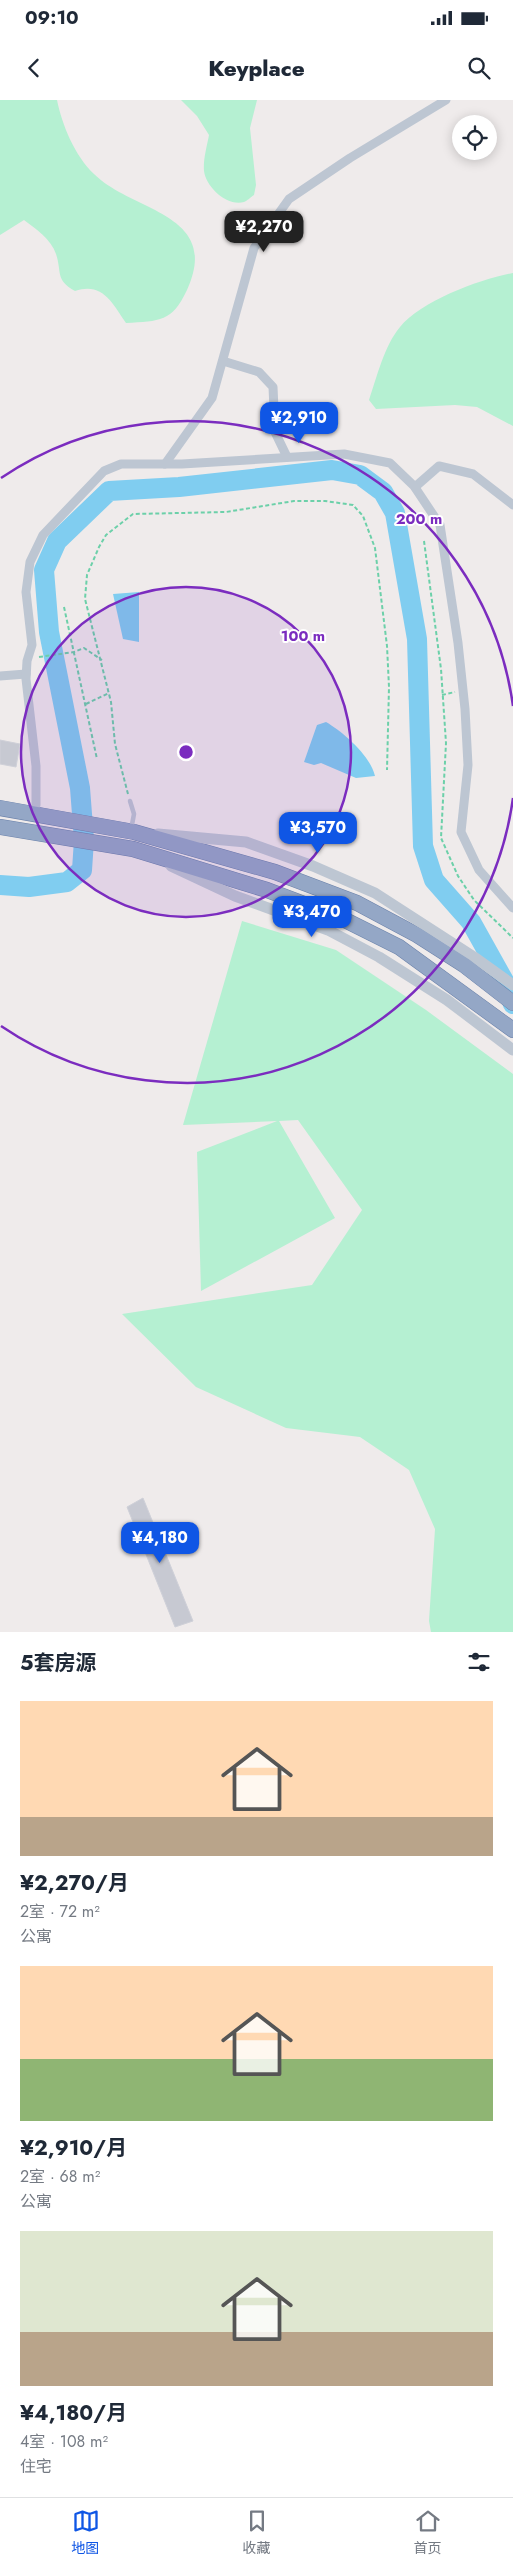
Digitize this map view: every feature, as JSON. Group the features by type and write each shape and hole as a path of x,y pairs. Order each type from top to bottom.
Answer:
{"highway":[{"path":"0,808 132,831 275,872 357,903 469,961 513,1003"},
{"path":"0,828 133,849 266,890 341,918 399,947 513,1030"}],"street":[{"path":"165,464 212,398 254,248 289,199 350,158 446,100"},
{"path":"223,361 259,372 273,387 275,432 287,457"},
{"path":"33,813 36,805 36,766 26,674 27,661 32,644 26,592 30,562 43,534 104,471 121,464 165,464 344,454 390,463 415,487 440,526 458,644 465,709 468,765 461,832 479,870 513,908"},
{"path":"415,487 439,466 473,474 513,505"},
{"path":"0,676 26,674"},
{"path":"133,849 235,896 328,930 379,957 432,990 513,1050"},
{"path":"469,961 513,985"}],"lane":[{"path":"130,801 134,814 132,831"}],"path":[{"path":"130,801 115,744 109,693 102,660 85,599 87,576 106,535 133,514 226,512 294,501 325,501 353,505 363,516 375,548 389,688 387,770"},
{"path":"424,541 441,669 446,743 441,838 458,876 474,900 513,938"},
{"path":"64,606 97,759"},
{"path":"44,656 74,652 84,648 102,660"},
{"path":"86,704 109,693"}],"green space":[{"path":"0,100 57,100 70,140 87,167 110,187 168,217 183,229 193,245 195,264 187,290 170,314 164,318 148,322 126,323 106,296 100,292 93,289 75,291 64,283 60,275 56,254 51,244 24,220 0,235"},
{"path":"181,100 257,100 250,128 256,185 254,195 246,201 237,203 224,199 209,183 204,166 209,135 197,116"},
{"path":"513,273 513,426 477,407 455,405 376,409 369,400 382,362 394,335 410,317 422,308 452,292 484,280"},
{"path":"242,921 336,950 426,1010 513,1074 513,1632 431,1632 429,1621 435,1529 409,1470 360,1437 286,1428 196,1387 122,1314 312,1285 362,1210 298,1120 279,1121 335,1218 201,1291 197,1152 277,1121 183,1125"}],"water":[{"path":"139,592 139,642 123,639 113,594"},
{"path":"326,722 348,738 362,752 375,776 356,778 321,763 314,765 304,762 317,725"}],"building":[{"path":"0,740 20,744 16,767 0,764"},
{"path":"143,1498 193,1621 175,1627 127,1507"}],"waterway":[{"path":"0,885 29,887 67,882 82,870 84,840 80,788 49,632 44,570 57,541 109,491 179,487 332,470 360,475 383,492 395,513 417,639 423,846 434,880 471,922 504,981 513,1004"}]}
